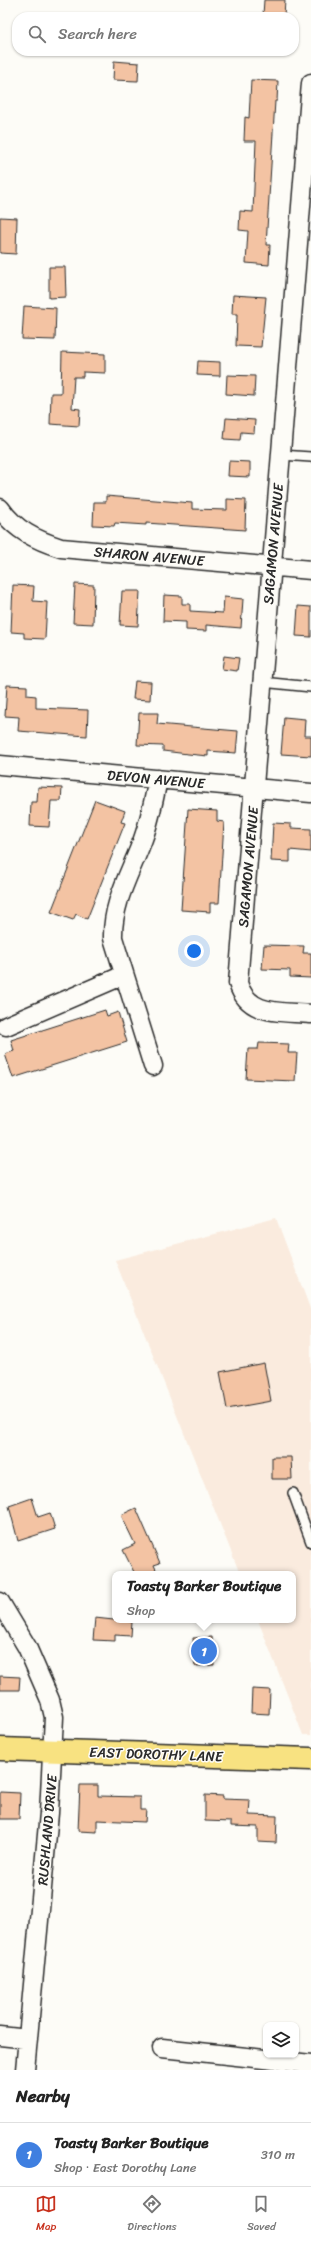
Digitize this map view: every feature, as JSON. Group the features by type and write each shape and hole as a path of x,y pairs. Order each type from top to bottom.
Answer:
{"main road":[{"name":"EAST DOROTHY LANE","path":"0,1749 311,1759"}],"street":[{"name":"SAGAMON AVENUE","path":"311,83 238,983 241,994 247,1002 264,1010 311,1014"},
{"name":"SHARON AVENUE","path":"0,508 7,518 23,532 42,542 61,548 311,570"},
{"name":"DEVON AVENUE","path":"0,765 311,793"},
{"path":"153,1066 113,938 116,904 144,837 158,779"},
{"path":"6,1026 124,975"},
{"name":"RUSHLAND DRIVE","path":"0,1602 27,1647 50,1700 54,1717 53,1750 25,2070"},
{"path":"0,2036 28,2039"},
{"path":"162,2048 258,2065 311,2064"}],"lane":[{"path":"281,455 311,457"},
{"path":"262,682 311,687"},
{"path":"293,1493 311,1542"}],"shaded area":[{"path":"276,1218 311,1311 311,1735 303,1735 259,1623 296,1623 296,1571 239,1571 115,1260"}],"building":[{"path":"264,0 285,0 284,12 263,12"},
{"path":"114,61 139,63 138,81 113,80"},
{"path":"251,80 278,81 277,101 275,101 266,245 270,245 269,265 246,263 248,231 239,230 240,211 253,212 256,141 244,141 245,117 249,118"},
{"path":"0,217 17,218 16,254 0,253"},
{"path":"49,267 65,267 66,297 49,298"},
{"path":"233,295 266,297 261,347 236,346 237,314 232,314"},
{"path":"24,306 56,308 55,340 22,339"},
{"path":"62,352 105,354 105,373 83,372 83,377 74,377 72,408 80,409 79,426 50,424 51,393 61,393"},
{"path":"198,361 220,362 220,376 197,375"},
{"path":"227,375 255,376 254,396 226,394"},
{"path":"226,418 255,420 254,433 241,432 240,440 224,439"},
{"path":"229,461 250,462 250,477 228,476"},
{"path":"106,496 192,503 192,509 227,510 227,499 246,500 245,530 146,523 146,525 115,523 114,526 93,525 94,502 106,502"},
{"path":"75,584 94,585 93,624 73,623"},
{"path":"13,585 34,586 33,601 47,602 45,639 24,638 24,633 11,632"},
{"path":"122,591 140,591 138,626 120,625"},
{"path":"164,595 182,596 182,604 190,604 190,611 223,613 224,597 243,599 241,628 206,625 206,631 186,630 186,622 163,621"},
{"path":"298,606 311,607 311,637 296,636"},
{"path":"224,656 239,658 237,671 222,669"},
{"path":"135,681 151,682 150,700 133,699"},
{"path":"7,685 27,686 27,695 36,696 36,708 88,710 87,736 18,731 19,717 5,716"},
{"path":"139,713 158,713 157,724 238,731 236,753 208,751 208,756 163,751 163,746 137,745"},
{"path":"284,717 305,719 304,736 311,736 311,756 281,754"},
{"path":"38,787 62,788 61,801 51,801 49,827 30,826 31,802 37,802"},
{"path":"95,800 125,811 121,822 125,823 87,919 76,914 73,920 51,912"},
{"path":"188,809 217,811 217,821 224,822 219,903 210,903 210,912 181,910"},
{"path":"273,823 291,824 291,828 311,829 311,852 290,850 290,862 271,861"},
{"path":"264,945 304,946 303,953 311,953 311,978 290,977 290,970 262,969"},
{"path":"105,1010 107,1016 118,1012 127,1042 13,1078 5,1054 14,1051 11,1040"},
{"path":"259,1043 289,1044 288,1053 297,1053 295,1081 246,1079 248,1049 258,1049"},
{"path":"264,1363 271,1401 227,1409 220,1372"},
{"path":"272,1457 291,1457 292,1479 272,1479"},
{"path":"32,1498 38,1517 50,1513 55,1529 18,1541 9,1506"},
{"path":"136,1508 160,1563 154,1565 157,1571 134,1571 123,1550 135,1544 121,1515"},
{"path":"95,1618 112,1620 112,1623 132,1623 131,1636 115,1635 115,1641 93,1640"},
{"path":"212,1637 214,1665 195,1666 193,1638"},
{"path":"0,1676 20,1677 19,1690 0,1690"},
{"path":"252,1689 270,1690 269,1714 251,1713"},
{"path":"80,1785 98,1785 98,1796 140,1797 140,1810 146,1810 145,1822 97,1820 97,1832 78,1831"},
{"path":"0,1792 20,1793 19,1819 0,1819"},
{"path":"205,1795 223,1796 223,1799 250,1800 249,1815 277,1816 276,1843 258,1842 258,1827 231,1826 231,1822 205,1821"}],"place":[{"name":"Toasty Barker Boutique","path":"204,1651"}]}
